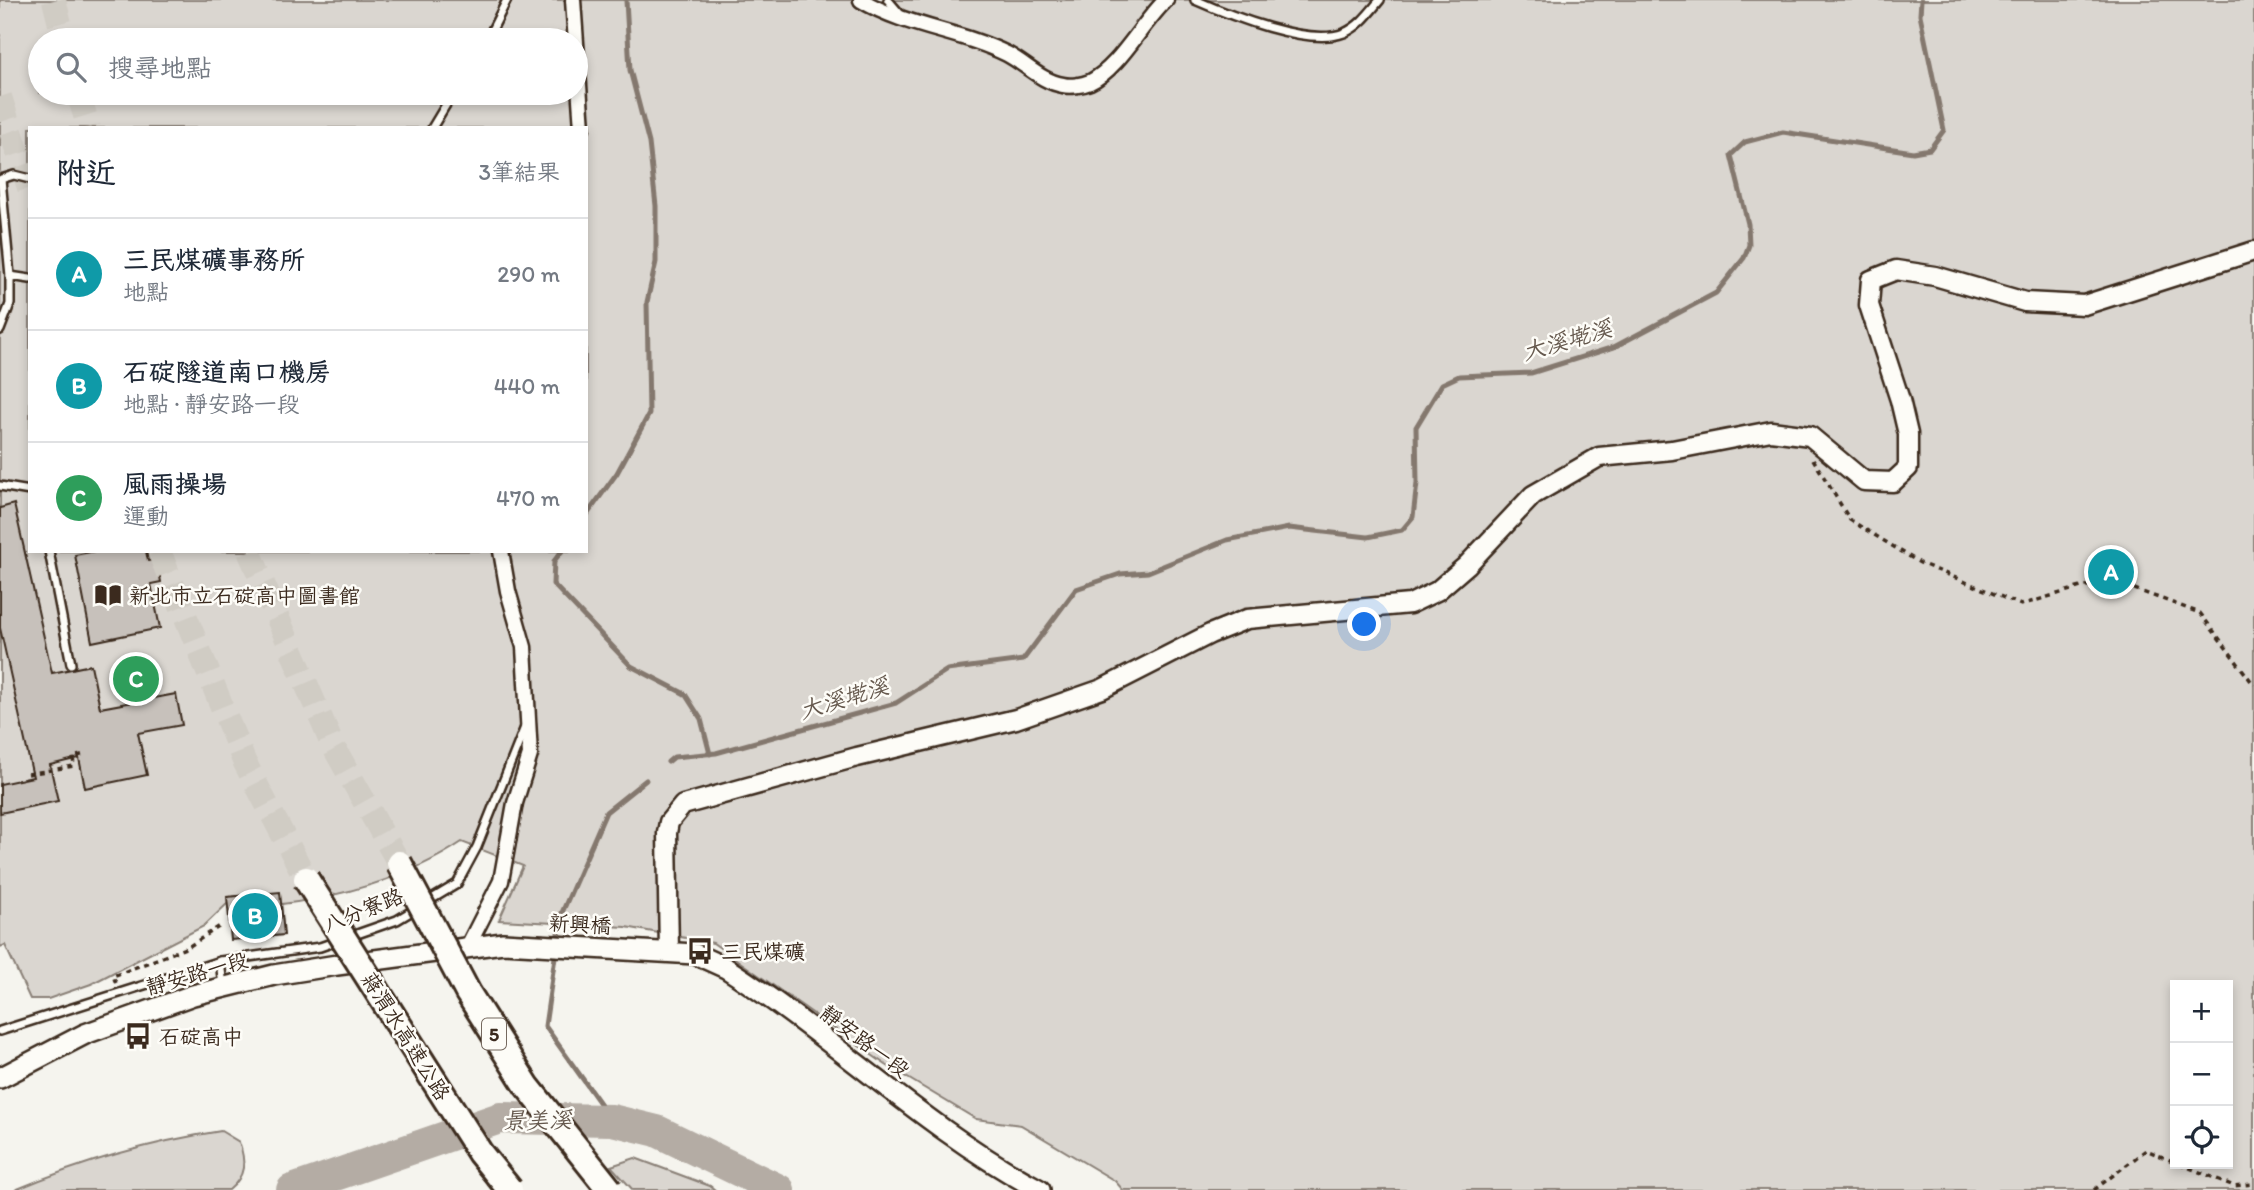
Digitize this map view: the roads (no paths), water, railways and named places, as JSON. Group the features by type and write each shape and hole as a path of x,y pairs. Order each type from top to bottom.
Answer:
{"highway":[{"name":"5","path":"399,863 468,993 520,1074 610,1190"},
{"name":"蔣渭水高速公路","path":"306,879 480,1153 510,1190"}],"main road":[{"name":"新興橋","path":"503,943 661,951"},
{"name":"靜安路一段","path":"0,1078 85,1034 223,987 286,973 503,943"},
{"name":"靜安路一段","path":"661,951 695,954 726,968 950,1134 999,1168 1040,1190"}],"street":[{"path":"573,0 575,28"},
{"path":"861,0 882,13 991,47 1046,80 1065,86 1088,83 1110,69 1145,20 1166,0"},
{"path":"580,105 582,126"},
{"path":"661,951 667,833 670,822 683,805 858,757 1016,719 1102,689 1210,634 1247,619 1410,604 1437,591 1534,495 1599,457 1672,450 1771,431 1810,436 1864,481 1893,482 1908,468 1908,434 1900,400 1869,305 1871,280 1896,271 1935,276 2025,302 2084,305 2254,251"},
{"path":"468,946 502,881 515,803 530,755 524,647 508,592 501,553"}],"lane":[{"path":"492,28 507,0"},
{"path":"888,0 905,20"},
{"path":"1195,0 1234,18 1319,36 1343,33 1364,20 1380,0"},
{"path":"433,126 446,105"},
{"path":"0,330 10,304 1,179 14,175 28,178"},
{"path":"10,276 28,279"},
{"path":"0,486 28,491"},
{"path":"49,553 71,664"},
{"name":"八分寮路","path":"0,1031 220,961 320,947 397,920 457,884 477,847 529,716"},
{"path":"220,961 223,987"}],"waterway":[{"path":"588,513 617,473 649,414 647,302 656,262 656,206 649,143 630,70 626,0"},
{"name":"大溪墘溪","path":"668,762 674,757 716,753 896,703 947,670 1023,660 1076,589 1120,574 1148,572 1227,540 1289,528 1368,537 1402,530 1413,517 1417,483 1416,427 1442,384 1459,376 1531,373 1614,347 1716,293 1744,258 1749,245 1748,224 1731,155 1745,142 1783,132 1913,152 1930,149 1944,130 1920,15 1921,0"},
{"path":"560,553 554,561 553,584 631,666 685,694 701,719 710,754"},
{"name":"大溪墘溪","path":"557,940 561,915 606,812 646,780"},
{"name":"大溪墘溪","path":"556,950 545,1026 612,1120"},
{"name":"景美溪","path":"292,1190 500,1118 612,1120 657,1131 779,1190"}],"tunnel":[{"path":"54,0 61,28"},
{"path":"0,97 28,185"},
{"path":"82,105 88,126"},
{"path":"160,553 244,761 306,879"},
{"path":"250,553 332,744 399,863"}],"place":[{"name":"三民煤礦事務所","path":"2111,572"},
{"name":"新北市立石碇高中圖書館","path":"108,595"},
{"name":"風雨操場","path":"136,679"},
{"name":"石碇隧道南口機房","path":"255,916"},
{"name":"三民煤礦","path":"700,951"},
{"name":"石碇高中","path":"138,1036"}]}
